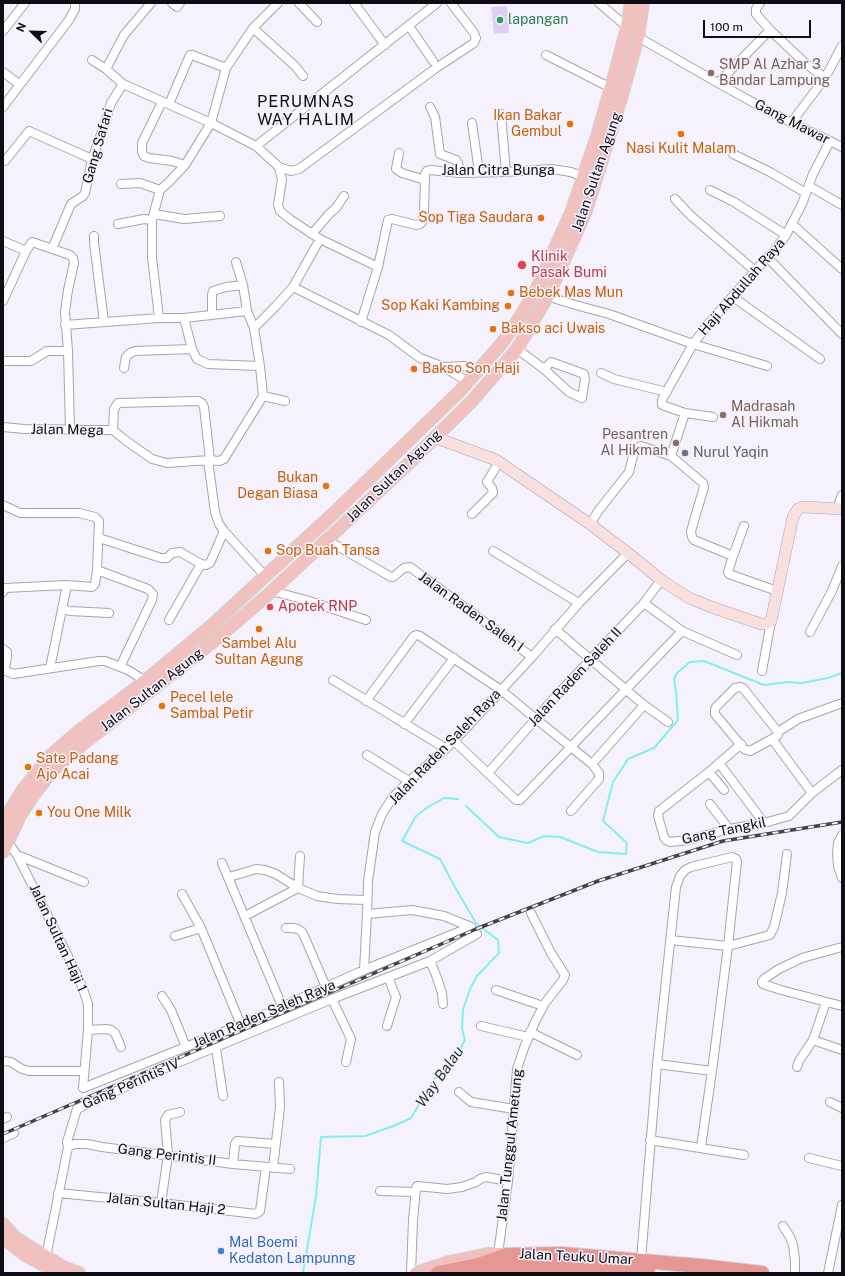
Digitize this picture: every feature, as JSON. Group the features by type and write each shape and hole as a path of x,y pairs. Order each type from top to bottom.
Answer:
{"highway":[{"name":"Jalan Teuku Umar","path":"500,1260 562,1254 641,1260 762,1273"},
{"name":"Jalan Teuku Umar","path":"500,1260 648,1273"},
{"path":"438,1273 480,1269 500,1260"}],"main road":[{"name":"Jalan Sultan Agung","path":"3,825 22,790 51,755 80,730 145,681 210,627 266,576 335,512 464,387 502,343 520,317 537,288 572,210 584,177 611,88 627,27 631,3"},
{"name":"Jalan Sultan Agung","path":"5,846 28,803 52,771 89,739 220,637 272,591 346,523 471,402 517,349 550,294 586,211 638,37 643,3"},
{"path":"464,387 471,402"},
{"path":"335,512 346,523"},
{"path":"210,627 220,637"},
{"path":"3,1224 15,1237 69,1272"},
{"path":"3,1230 26,1249 69,1272"},
{"path":"3,1238 25,1255 69,1272"},
{"path":"3,1243 31,1264 51,1273"},
{"name":"Jalan Teuku Umar","path":"416,1273 449,1262 488,1254 500,1260"}],"street":[{"path":"3,32 24,3"},
{"path":"3,107 69,20 75,9 75,3"},
{"path":"106,69 124,35 151,3"},
{"path":"172,3 177,8 180,3"},
{"path":"159,318 152,257 153,217 160,190 185,164 211,123 226,68 253,28 278,3"},
{"path":"299,3 317,22"},
{"path":"354,3 385,45"},
{"path":"256,146 437,3"},
{"path":"92,60 106,69 123,84 211,123 256,146 279,167 291,171 299,170 436,68 474,43 476,38 474,33 451,3"},
{"path":"599,3 627,27"},
{"path":"760,3 756,9 756,14 770,30 825,78"},
{"path":"409,26 433,61"},
{"path":"253,28 295,66 303,76"},
{"path":"718,83 770,30"},
{"name":"Gang Mawar","path":"638,37 791,123 842,147"},
{"path":"791,123 825,78 842,46"},
{"path":"185,164 144,156 142,152 142,143 166,103 190,55 226,68"},
{"path":"546,55 611,88"},
{"path":"3,72 19,84"},
{"name":"Gang Safari","path":"52,249 71,204 85,193 92,159 111,103 123,84"},
{"path":"430,107 435,117 440,154 456,160 460,173"},
{"path":"501,114 506,172"},
{"path":"472,123 479,172"},
{"path":"6,161 29,131 92,159"},
{"name":"Haji Abdullah Raya","path":"667,392 693,344 755,271 768,258 786,235 813,174 830,142"},
{"path":"399,153 396,169 425,180"},
{"path":"733,154 842,205"},
{"path":"279,167 282,180 278,208 290,220 316,236 378,267 360,322"},
{"name":"Jalan Citra Bunga","path":"378,267 388,220 392,219 416,225 422,222 424,212 425,174 427,171 460,173 552,170 571,172 584,177"},
{"path":"121,184 140,183 160,190"},
{"path":"710,190 734,202 786,235"},
{"path":"254,328 293,287 316,236 329,214 336,208 344,196"},
{"path":"675,199 755,271"},
{"path":"118,224 153,217 184,219 220,216"},
{"path":"792,224 842,269"},
{"path":"94,236 104,322"},
{"path":"3,241 26,251"},
{"path":"3,301 26,251 32,242 70,255 74,261 65,312 68,352 70,429"},
{"path":"768,258 842,334"},
{"path":"236,262 243,284 247,311 254,328 260,366 262,396 285,401"},
{"path":"212,315 213,291 243,284"},
{"path":"293,287 360,322 389,335 420,358 444,367 467,366 479,370"},
{"path":"550,294 556,299 571,304 609,314 693,344 767,366"},
{"path":"733,297 820,359"},
{"path":"65,325 159,318 184,318 247,311"},
{"path":"184,318 192,349 198,359 203,362 260,366"},
{"path":"124,368 126,357 128,354 135,351 192,349"},
{"path":"517,349 544,369 569,392 582,398 585,379 584,374 552,362 544,369"},
{"path":"3,360 31,361 47,351 68,352"},
{"path":"444,367 464,387"},
{"path":"601,373 614,379 667,392 662,400 662,405 685,413 713,418"},
{"name":"Jalan Mega","path":"3,427 24,429 113,430 124,440 152,459 167,463 209,460 219,461 224,459 262,396"},
{"path":"113,430 114,409 118,404 198,401 202,403 204,407 215,512 219,524 266,576"},
{"path":"671,456 685,413"},
{"path":"434,437 492,458 499,462 590,524 661,580 689,598 761,624 766,624 771,621"},
{"path":"590,524 599,510 629,472 632,459 637,448 641,446 671,456 703,483 704,487 691,531 692,537 694,540 733,556"},
{"path":"472,514 493,493 492,488 487,482 499,462"},
{"path":"762,671 777,591 794,517 798,509 803,507 839,509 842,495"},
{"path":"3,506 20,513 79,513 95,517 99,521 97,570 95,584 92,587 67,585 5,588 3,592"},
{"path":"744,526 733,556 728,572 729,574 777,591"},
{"path":"99,538 161,558 167,558 172,553 180,552 201,564 206,565 210,563 224,531"},
{"name":"Jalan Raden Saleh I","path":"327,540 391,577 404,568 410,567 532,656"},
{"path":"493,551 579,603"},
{"name":"Jalan Raden Saleh Raya","path":"83,1088 241,1025 364,970 368,881 375,832 382,814 393,797 409,780 454,741 579,603 628,553"},
{"path":"169,620 201,564"},
{"path":"810,632 832,591 842,566"},
{"path":"97,570 148,589 153,594 152,600 120,667"},
{"name":"Jalan Raden Saleh II","path":"488,773 590,660 644,603 661,580"},
{"path":"50,668 67,585"},
{"path":"272,591 306,600 366,620"},
{"path":"644,603 682,631 737,655"},
{"path":"63,609 70,611 108,613"},
{"path":"555,629 644,705 668,722"},
{"path":"454,741 516,800 520,800 682,631"},
{"path":"366,701 416,635 420,636 501,690 592,764 599,773 599,778 570,811"},
{"path":"3,649 6,652 7,657 5,668 6,671 13,674 106,661 145,681"},
{"path":"404,724 454,658"},
{"path":"333,680 445,748"},
{"path":"778,732 743,688 738,687 716,707 715,714 744,749 750,751 772,739 778,734 778,732 798,719 842,703"},
{"path":"592,764 644,705"},
{"path":"772,739 812,793"},
{"name":"Gang Tangkil","path":"740,744 709,772 659,811 658,816 664,837 670,842 688,840 729,829 764,823 789,816 812,793 842,770"},
{"path":"367,755 409,780"},
{"path":"719,763 764,823"},
{"path":"709,772 724,790"},
{"path":"710,804 729,829"},
{"path":"842,835 838,843 837,853 838,866 842,878"},
{"name":"Jalan Sultan Haji 1","path":"5,846 17,855 64,948 82,986 88,1004 88,1030 83,1088"},
{"path":"670,940 728,946 767,936 772,932 782,893 787,854"},
{"path":"17,855 84,882"},
{"path":"298,888 300,856"},
{"path":"641,1260 657,1064 676,887 680,876 685,870 691,867 732,857 737,861 728,946 701,1147"},
{"path":"222,863 282,1006"},
{"path":"229,877 256,868 276,874 298,888 317,896 337,899 367,900"},
{"path":"245,916 298,888"},
{"path":"182,894 201,928 241,1025"},
{"path":"364,970 471,927 444,916 412,910 367,914"},
{"name":"Jalan Tunggul Ametung","path":"500,1260 517,1069 529,1035 543,1006 563,980 565,975 551,953 531,913"},
{"path":"175,936 201,928"},
{"path":"286,928 298,929 302,932 326,987"},
{"name":"Gang Perintis IV","path":"68,1147 67,1142 77,1109 170,1066 332,999 430,961 477,934"},
{"path":"842,948 802,958 779,969 762,982 763,984 781,990 842,1006"},
{"path":"430,961 442,994 442,1004"},
{"path":"387,1026 396,997 388,977"},
{"path":"496,990 543,1006"},
{"path":"162,996 171,1010 186,1047"},
{"path":"332,999 351,1039 346,1062"},
{"path":"797,1068 799,1061 813,1040 826,1002"},
{"path":"481,1026 529,1035 577,1055"},
{"path":"88,1030 111,1030 115,1033 121,1047"},
{"path":"813,1040 842,1050"},
{"path":"216,1048 223,1096"},
{"path":"3,1061 10,1062 29,1071 84,1071"},
{"path":"657,1064 712,1071"},
{"path":"269,1167 276,1144 280,1107 279,1082"},
{"path":"459,1092 471,1102 514,1109"},
{"path":"830,1102 842,1108"},
{"path":"161,1203 168,1155 166,1118 168,1115 180,1112"},
{"path":"3,1138 14,1133"},
{"path":"650,1140 744,1155"},
{"path":"233,1164 235,1144 237,1141 276,1144"},
{"name":"Gang Perintis II","path":"68,1147 74,1144 87,1144 233,1164 290,1169"},
{"path":"46,1257 68,1147"},
{"path":"809,1158 842,1166"},
{"name":"Jalan Sultan Haji 2","path":"58,1193 256,1214 260,1211 269,1167"},
{"path":"411,1273 417,1186 447,1189 454,1188 476,1182 486,1176 508,1181"},
{"path":"380,1191 416,1192"},
{"path":"828,1273 842,1205"},
{"path":"783,1226 793,1245 795,1273"}],"shaded area":[{"name":"lapangan","path":"507,6 509,33 494,34 491,7"}],"waterway":[{"name":"Way Balau","path":"466,806 499,837 528,843 544,836 560,837 598,852 626,854 627,843 603,821 613,782 628,759 654,748 678,720 674,679 677,673 690,662 704,661 764,685 788,682 802,683 828,678 842,673"},
{"name":"Way Balau","path":"303,1273 316,1196 321,1137 365,1136 411,1118 435,1078 448,1070 465,1040 462,1029 463,1010 470,989 477,976 499,953 498,940 476,923 440,859 402,841 416,816 444,798 458,799"}],"railway":[{"path":"3,1134 476,929 598,881 723,841 842,822"}],"place":[{"name":"lapangan","path":"500,20"},
{"name":"SMP Al Azhar 3 Bandar Lampung","path":"711,73"},
{"name":"Ikan Bakar Gembul","path":"570,124"},
{"name":"Nasi Kulit Malam","path":"681,134"},
{"name":"Sop Tiga Saudara","path":"541,218"},
{"name":"Klinik Pasak Bumi","path":"522,265"},
{"name":"Bebek Mas Mun","path":"511,293"},
{"name":"Sop Kaki Kambing","path":"508,306"},
{"name":"Bakso aci Uwais","path":"493,329"},
{"name":"Bakso Son Haji","path":"414,369"},
{"name":"Madrasah Al Hikmah","path":"723,415"},
{"name":"Pesantren Al Hikmah","path":"676,443"},
{"name":"Nurul Yaqin","path":"685,453"},
{"name":"Bukan Degan Biasa","path":"326,486"},
{"name":"Sop Buah Tansa","path":"268,551"},
{"name":"Apotek RNP","path":"270,607"},
{"name":"Sambel Alu Sultan Agung","path":"259,629"},
{"name":"Pecel lele Sambal Petir","path":"162,706"},
{"name":"Sate Padang Ajo Acai","path":"28,767"},
{"name":"You One Milk","path":"39,813"},
{"name":"Mal Boemi Kedaton Lampunng","path":"221,1251"}],"district":[{"name":"PERUMNAS WAY HALIM","path":"306,111"}]}
